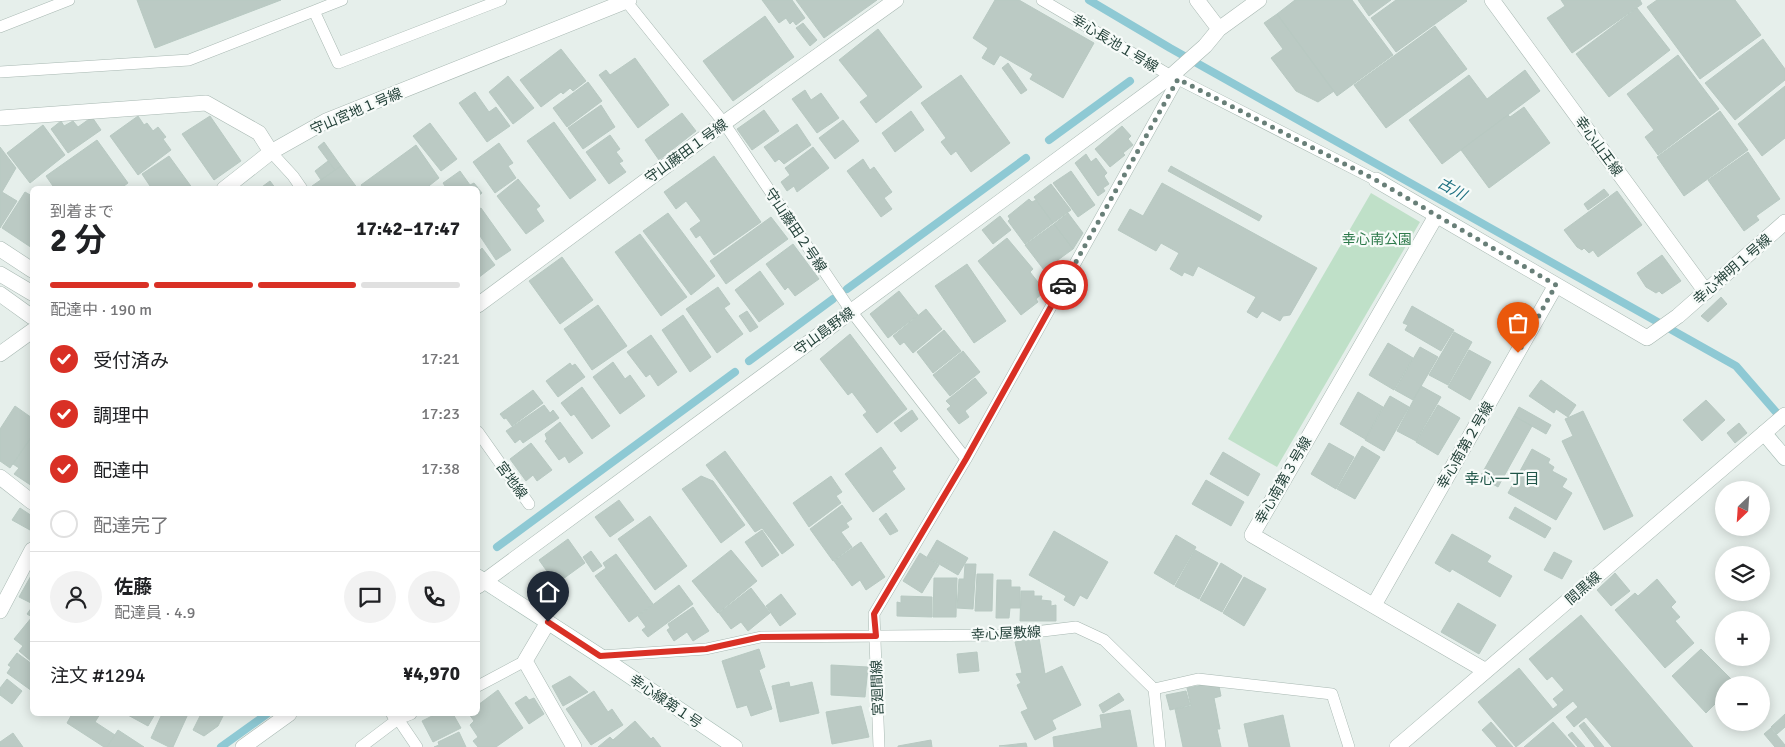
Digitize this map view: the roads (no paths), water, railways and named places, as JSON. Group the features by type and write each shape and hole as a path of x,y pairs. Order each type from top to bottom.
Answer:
{"street":[{"name":"守山藤田１号線","path":"480,304 724,123 896,0"},
{"path":"1197,0 1219,29 1259,0"},
{"name":"幸心山王線","path":"1492,0 1706,292"},
{"name":"守山宮地１号線","path":"228,186 271,152 326,121 628,1"},
{"name":"守山島野線","path":"480,581 1174,78 1219,29"},
{"path":"0,118 206,103 260,132 271,152"},
{"path":"1376,180 1556,285"},
{"name":"幸心南第３号線","path":"1436,216 1252,535 1486,671"},
{"name":"幸心神明１号線","path":"1556,285 1647,338 1678,316 1785,222"},
{"path":"0,249 30,269"},
{"path":"0,274 30,292"},
{"name":"幸心南第２号線","path":"1374,605 1556,285"},
{"path":"0,294 30,315"},
{"path":"0,354 30,332"},
{"name":"間黒線","path":"1397,747 1785,415"},
{"path":"1766,431 1785,458"},
{"path":"0,477 30,500"},
{"path":"0,611 30,554"},
{"name":"幸心線第１号","path":"480,581 548,622 735,747"},
{"path":"548,622 525,661 572,746"},
{"path":"243,747 286,716"}],"lane":[{"path":"0,27 69,0"},
{"path":"0,72 189,60 342,0"},
{"path":"314,11 338,63 502,0"},
{"name":"幸心長池１号線","path":"1042,0 1174,78 1376,180"},
{"name":"守山藤田２号線","path":"628,1 724,123 851,311 966,459"},
{"name":"宮廻間線","path":"879,747 874,614 966,459 1174,78"},
{"path":"271,152 300,186"},
{"name":"宮地線","path":"480,435 529,504"},
{"name":"幸心屋敷線","path":"600,656 706,649 761,637 1008,635 1076,627 1104,640 1154,689"},
{"path":"480,685 525,661"},
{"path":"1160,747 1154,689 1198,679 1332,694 1349,747"},
{"path":"361,747 400,716"},
{"path":"402,716 417,747"}],"waterway":[{"name":"古川","path":"1089,0 1170,48 1736,366 1783,420"},
{"path":"1049,140 1130,81"},
{"path":"847,289 1026,158"},
{"path":"749,361 833,299"},
{"path":"497,547 735,372"},
{"path":"221,747 264,716"}],"district":[{"name":"幸心一丁目","path":"1502,479"}],"park label":[{"name":"幸心南公園","path":"1377,239"}]}
